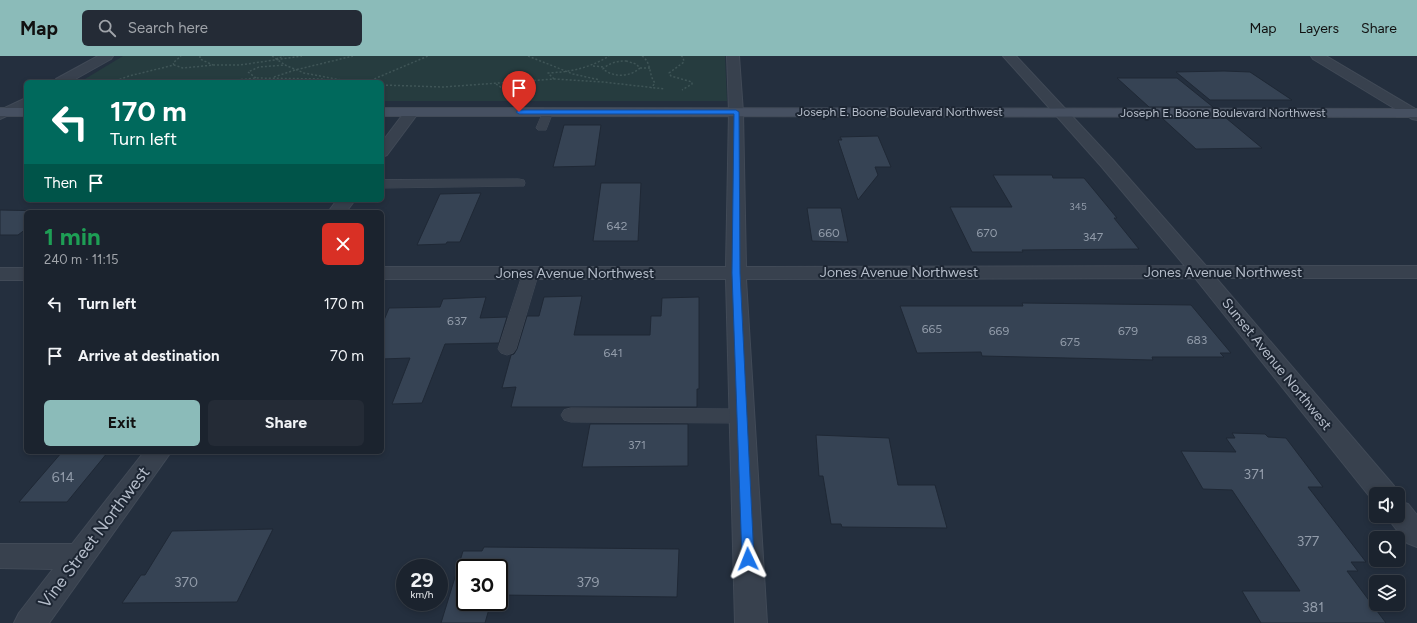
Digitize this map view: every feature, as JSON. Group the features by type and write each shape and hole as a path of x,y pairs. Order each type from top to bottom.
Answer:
{"main road":[{"path":"2,113 24,112"},
{"name":"Joseph E. Boone Boulevard Northwest","path":"384,112 1062,112 1415,114"}],"street":[{"path":"65,80 107,56"},
{"path":"733,56 736,112 736,273 751,623"},
{"name":"Sunset Avenue Northwest","path":"1009,56 1062,112 1200,272 1378,487"},
{"path":"1317,56 1415,114"},
{"path":"2,113 24,103"},
{"path":"384,149 412,112"},
{"name":"Jones Avenue Northwest","path":"384,273 1417,272"},
{"path":"0,274 24,274"},
{"name":"Vine Street Northwest","path":"30,623 156,454"},
{"path":"1405,520 1417,535"},
{"path":"0,556 79,557"}],"lane":[{"path":"542,128 548,112"},
{"path":"384,184 519,183"},
{"path":"507,348 531,272"},
{"path":"571,415 742,416"}],"path":[{"path":"174,65 173,63 180,56"},
{"path":"200,56 200,59 206,64 214,65 240,65 270,62 302,56"},
{"path":"272,56 295,70 339,80"},
{"path":"270,62 284,56"},
{"path":"270,78 295,70 353,56"},
{"path":"371,80 428,56"},
{"path":"528,56 568,72 615,83"},
{"path":"554,79 548,73 568,72 590,66 609,56"},
{"path":"642,56 649,62 649,73 654,83 651,88"},
{"path":"681,56 683,57 684,62 669,73 671,76 692,82 689,87 681,90 687,90"},
{"path":"590,66 604,67 616,62 627,62 637,64 640,68"},
{"path":"118,80 174,65 183,68 191,68 214,65"},
{"path":"256,78 250,76 248,72 259,67 285,65"},
{"path":"604,67 603,69 608,73 618,75 635,72 640,68 650,68"},
{"path":"236,80 256,78 332,79"},
{"path":"384,85 443,87 554,79 615,83 669,90"}],"green space":[{"path":"123,56 725,56 727,101 384,101 384,80 83,80"}],"building":[{"path":"1176,72 1250,72 1292,100 1210,100"},
{"path":"1117,78 1177,78 1213,107 1149,107"},
{"path":"1162,118 1226,118 1262,148 1196,149"},
{"path":"564,125 601,125 595,166 553,167"},
{"path":"878,136 891,167 875,167 878,175 858,200 838,140 842,140 840,137"},
{"path":"993,175 1052,175 1053,178 1084,178 1117,218 1114,218 1139,249 972,252 950,207 1012,207"},
{"path":"601,183 641,183 638,241 593,241"},
{"path":"481,193 460,242 417,245 440,194"},
{"path":"807,208 841,208 848,242 812,241"},
{"path":"0,210 24,210 24,230 18,235 0,235"},
{"path":"582,296 574,335 650,335 651,316 661,316 662,298 699,297 699,389 697,389 697,407 511,407 516,387 502,388 511,355 514,354 517,349 527,316 539,316 544,297"},
{"path":"486,297 480,318 507,317 499,343 445,344 422,403 392,404 410,358 384,359 384,320 389,308 440,307 443,299"},
{"path":"1022,303 1191,305 1231,353 1220,353 1224,357 1152,357 1153,360 982,356 981,352 917,353 900,306 1023,306"},
{"path":"590,424 688,424 688,466 582,467"},
{"path":"1232,433 1265,434 1268,437 1286,438 1323,487 1308,487 1366,562 1351,562 1358,571 1347,571 1369,600 1369,611 1377,611 1386,623 1261,623 1242,591 1300,591 1232,490 1203,489 1181,451 1236,452 1226,438 1235,438"},
{"path":"816,435 889,438 898,485 935,485 947,528 842,527 841,524 831,524 823,476 819,476"},
{"path":"60,454 106,454 67,502 19,502"},
{"path":"273,529 237,602 122,603 141,575 145,575 172,531"},
{"path":"484,547 679,549 677,597 508,595 508,559 461,559 463,551 482,551"},
{"path":"456,574 456,611 488,611 485,623 441,623 445,611 448,611 448,600"}],"route":[{"path":"519,112 736,112 736,273 748,559"}]}
